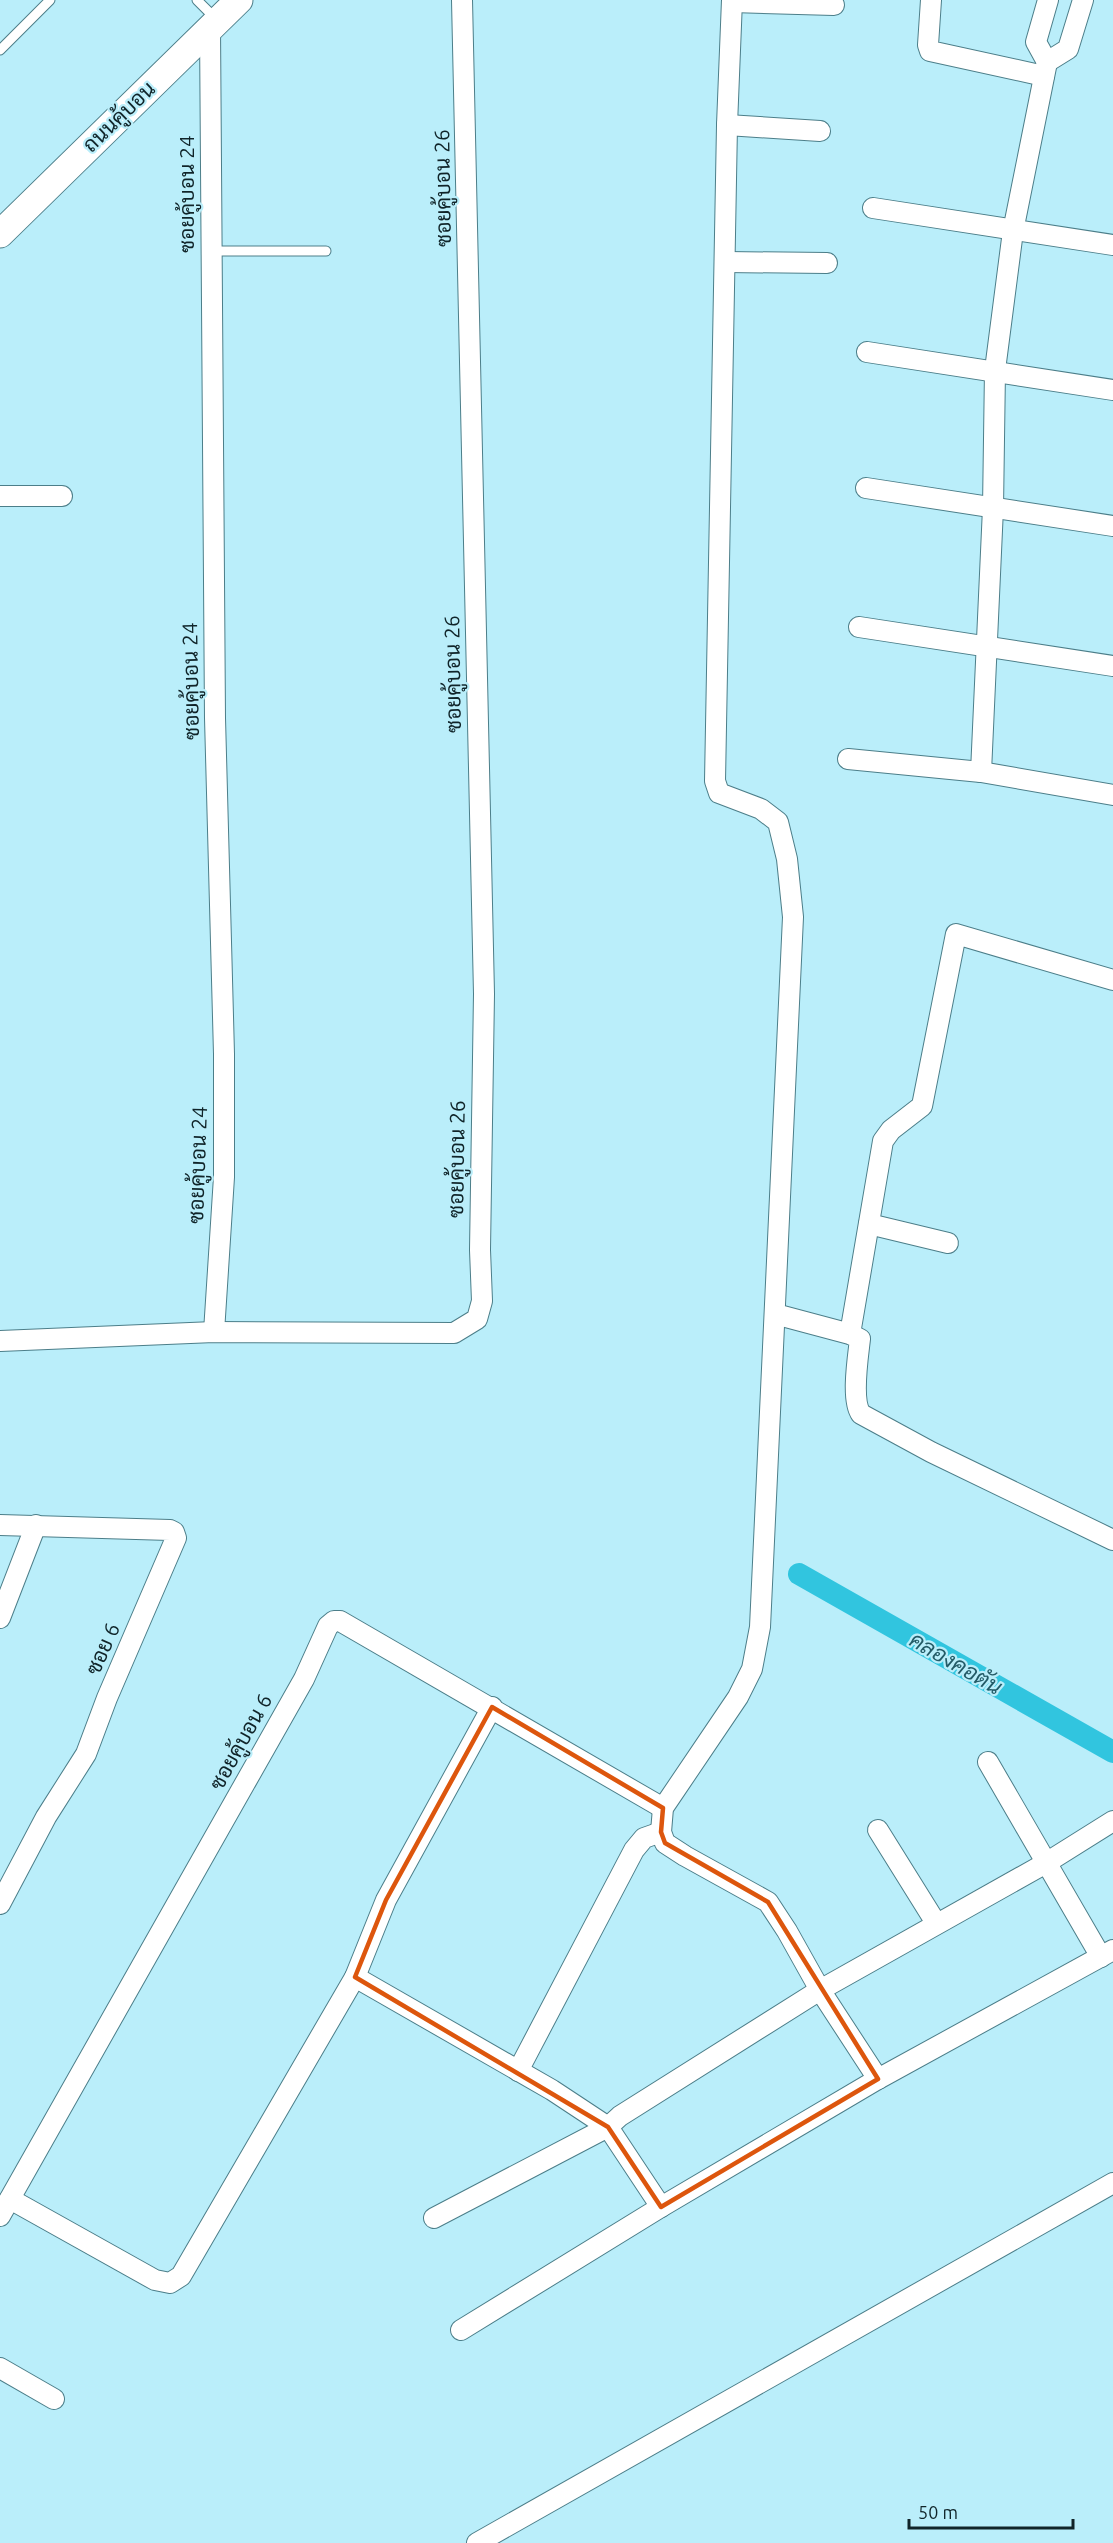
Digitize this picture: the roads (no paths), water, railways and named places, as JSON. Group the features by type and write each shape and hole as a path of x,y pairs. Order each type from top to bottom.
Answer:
{"main road":[{"name":"ถนนคู้บอน","path":"0,234 239,0"}],"street":[{"name":"ซอยคู้บอน 26","path":"214,1332 454,1334 477,1319 482,1301 480,1250 484,994 462,0"},
{"path":"931,0 928,45 930,51 1046,69"},
{"path":"981,772 993,508 994,370 1013,231 1046,69 1036,42 1048,0"},
{"path":"1046,69 1068,49 1083,0"},
{"path":"834,5 732,1 727,124 714,781 720,793 761,809 778,822 787,859 793,917 760,1627 752,1669 738,1697 663,1808 661,1832 665,1843 768,1902 820,1990 878,2079"},
{"name":"ซอยคู้บอน 24","path":"214,25 212,251 216,718 224,1054 224,1177 214,1332"},
{"path":"727,124 820,131"},
{"path":"873,208 1113,246"},
{"path":"726,262 827,263"},
{"path":"867,352 1113,390"},
{"path":"866,488 1113,526"},
{"path":"0,496 62,496"},
{"path":"860,627 1113,666"},
{"path":"849,759 981,772 1113,795"},
{"path":"850,1334 882,1141 891,1130 922,1106 956,934 1113,980"},
{"path":"869,1224 948,1243"},
{"path":"775,1314 850,1334 860,1339 856,1393 861,1414 931,1452 1113,1540"},
{"path":"0,1341 214,1332"},
{"path":"0,1525 36,1525 0,1618"},
{"name":"ซอย 6","path":"0,1904 46,1817 86,1754 107,1698 176,1538 174,1532 170,1530 36,1525"},
{"name":"ซอยคู้บอน 6","path":"0,2216 304,1679 328,1626 334,1621 340,1622 492,1707 663,1808"},
{"path":"10,2199 155,2280 171,2283 181,2276 355,1977 386,1900 492,1707"},
{"path":"461,2330 661,2207 878,2079 1107,1954 1046,1863 988,1762"},
{"path":"434,2218 608,2127 620,2116 820,1990 1046,1863 1113,1821"},
{"path":"878,1830 936,1923"},
{"path":"518,2071 634,1850 644,1838 661,1832"},
{"path":"355,1977 518,2071 608,2127 661,2207"},
{"path":"477,2543 1113,2183"},
{"path":"0,2368 54,2399"}],"lane":[{"path":"0,50 50,0"},
{"path":"197,0 214,25"},
{"path":"212,251 326,251"}],"waterway":[{"name":"คลองคอตัน","path":"799,1574 1113,1752"}]}
